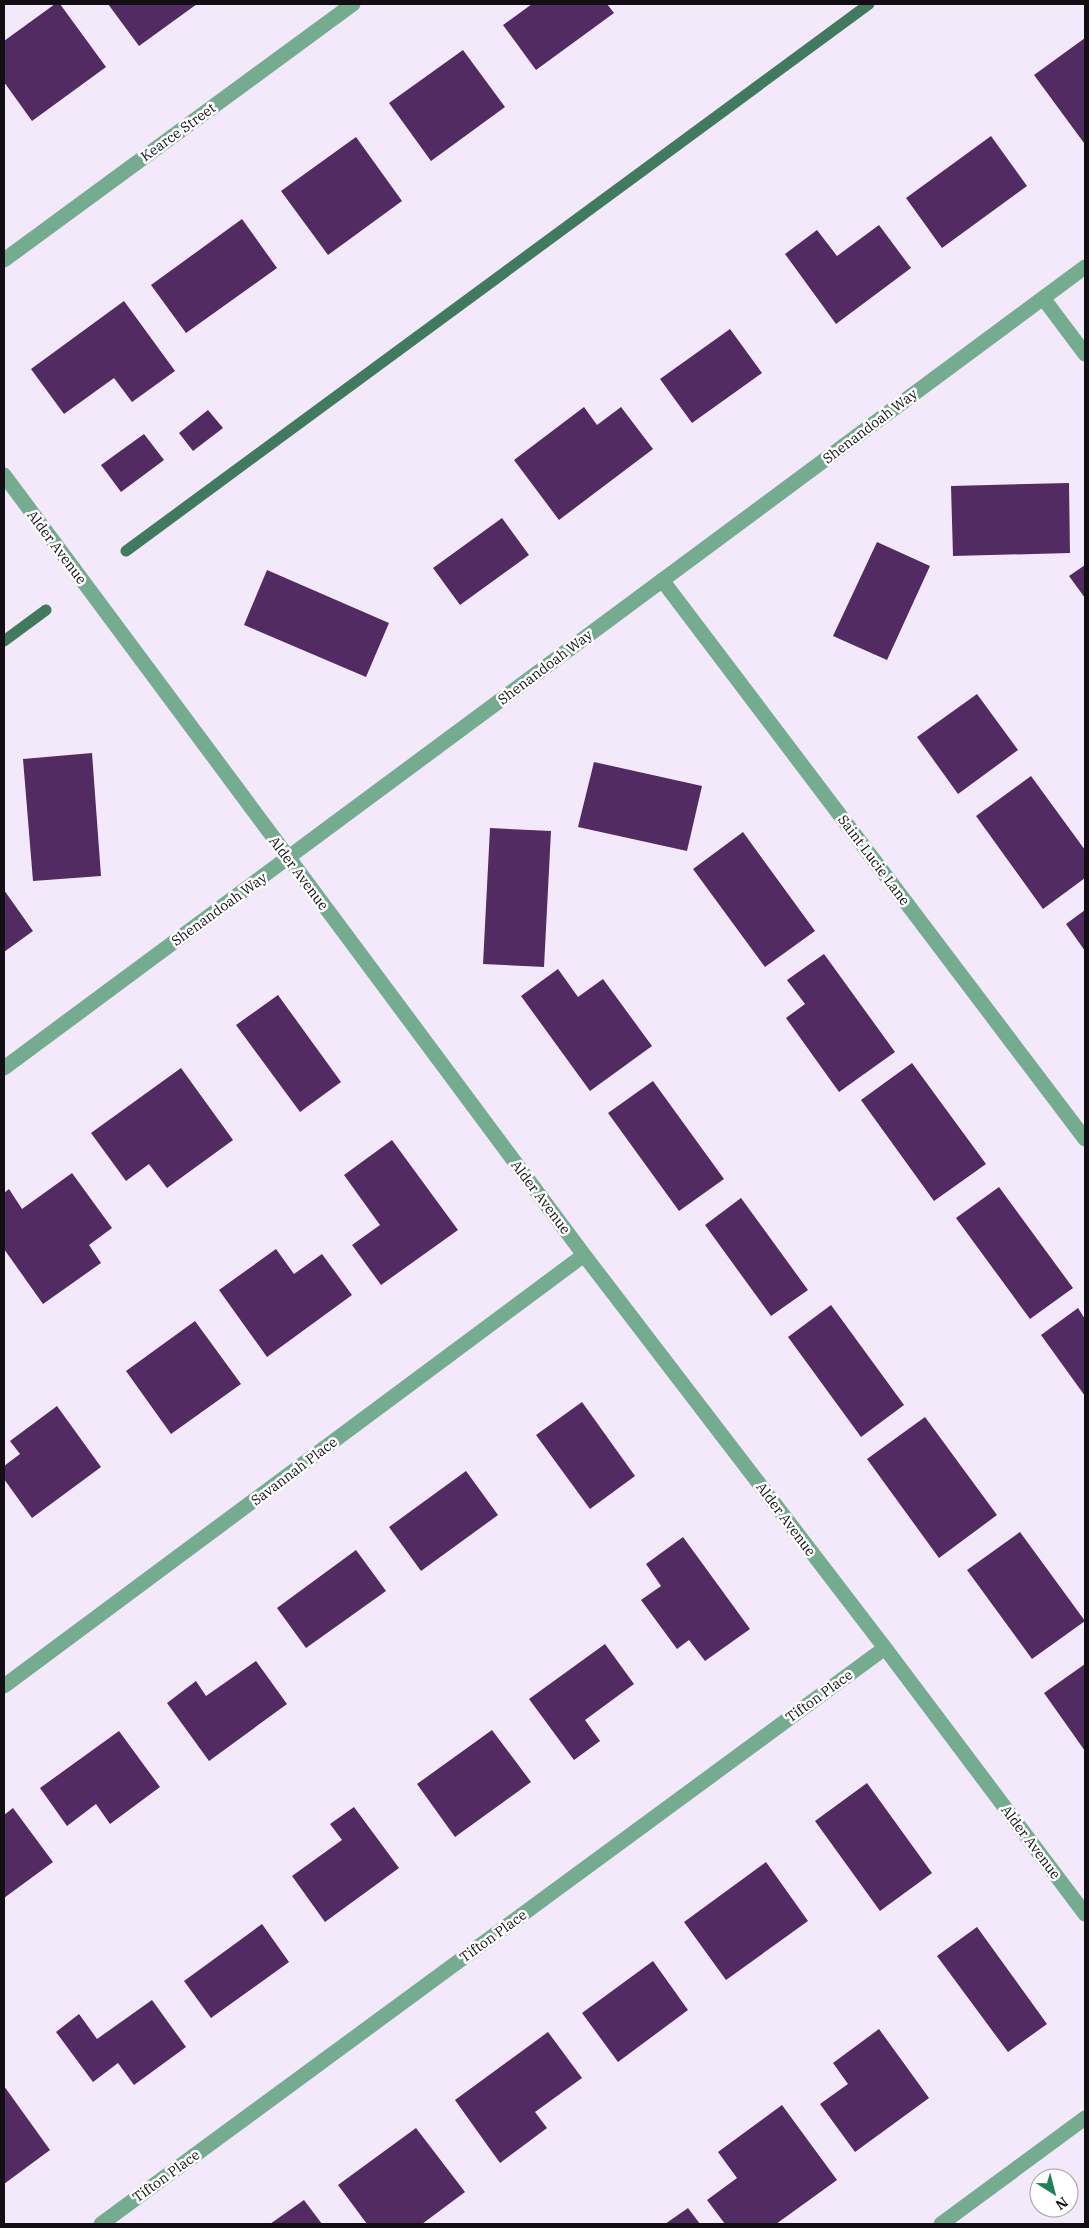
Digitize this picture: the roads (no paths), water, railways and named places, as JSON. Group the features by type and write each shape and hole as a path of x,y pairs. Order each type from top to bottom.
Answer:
{"street":[{"name":"Kearce Street","path":"4,260 352,4"},
{"name":"Shenandoah Way","path":"4,1068 1085,267"},
{"path":"1043,298 1085,354"},
{"name":"Alder Avenue","path":"4,475 584,1255 885,1648 1085,1914"},
{"name":"Saint Lucie Lane","path":"662,580 1085,1139"},
{"name":"Savannah Place","path":"4,1686 584,1255"},
{"name":"Tifton Place","path":"101,2224 885,1648"},
{"path":"941,2224 1085,2118"}],"waterway":[{"path":"126,551 869,4"},
{"path":"4,641 46,610"}]}
